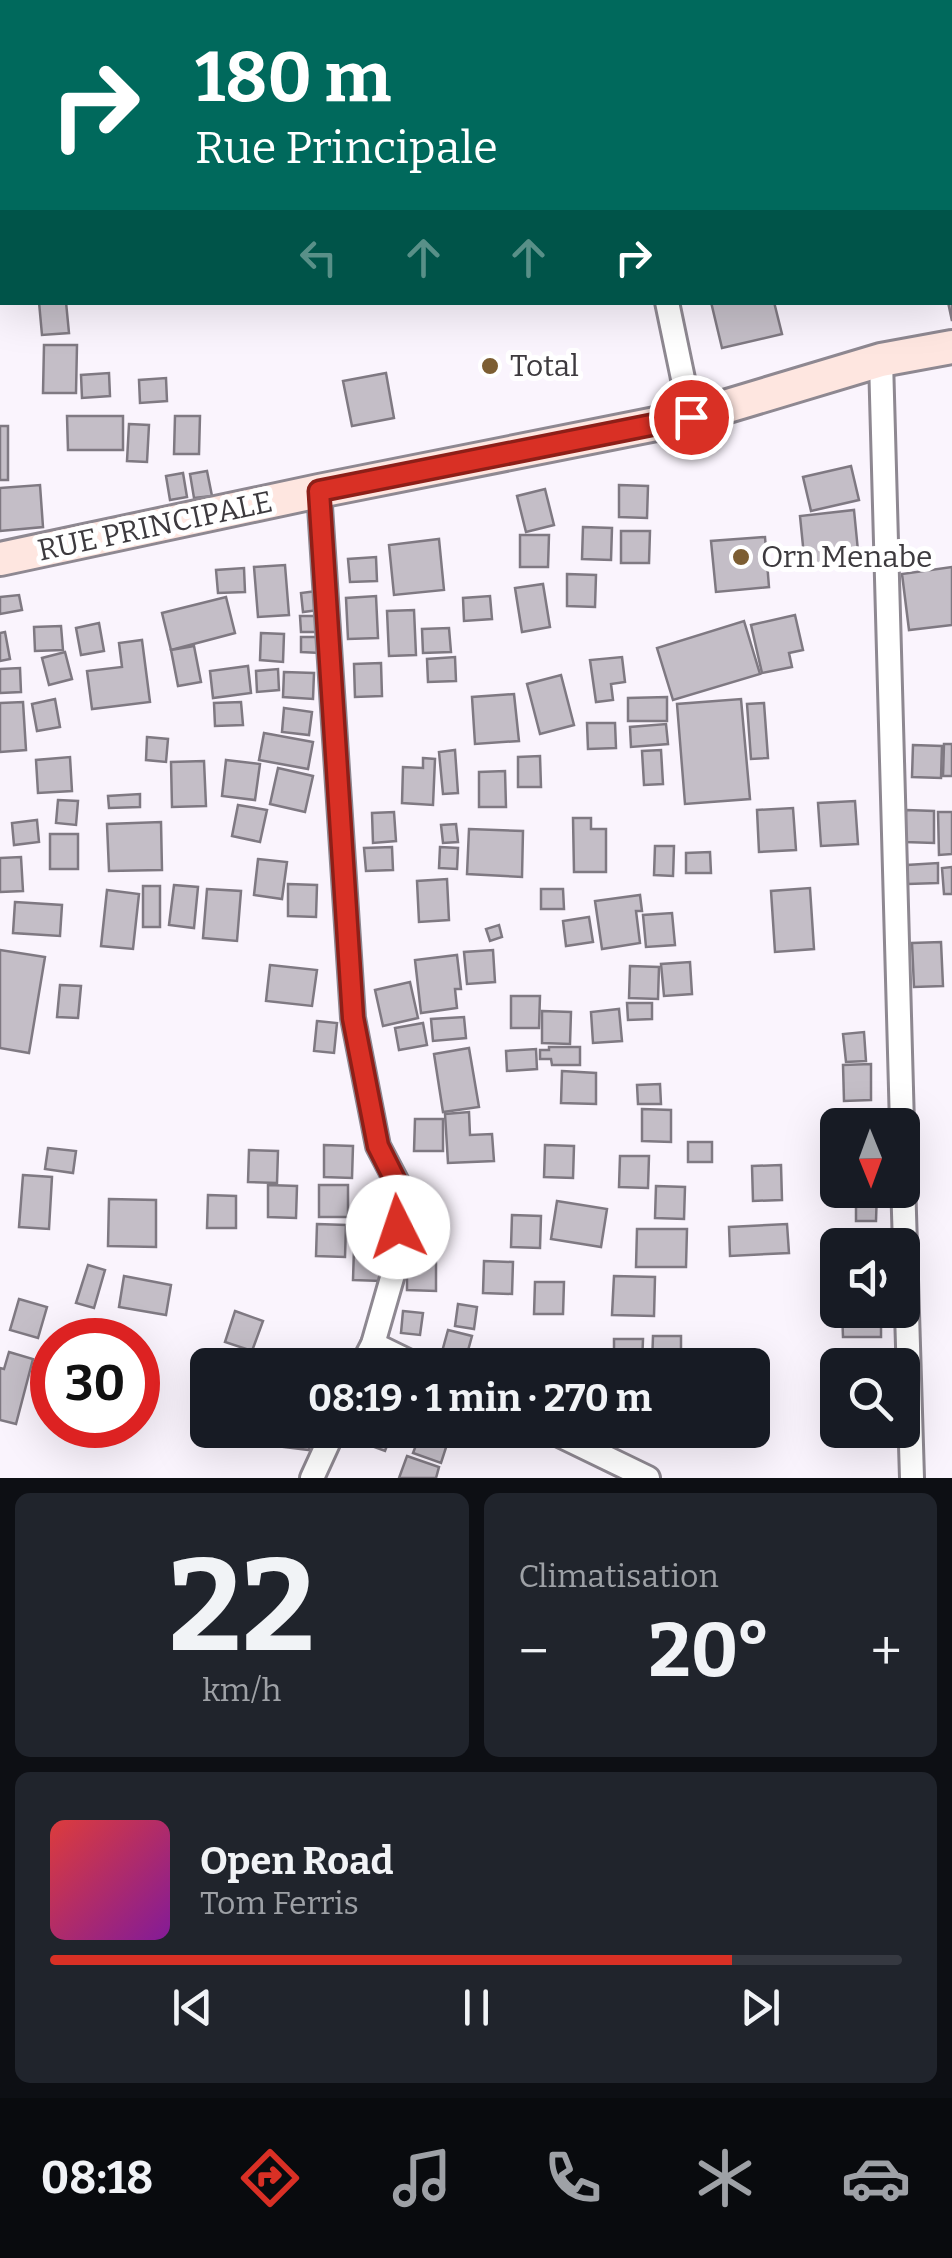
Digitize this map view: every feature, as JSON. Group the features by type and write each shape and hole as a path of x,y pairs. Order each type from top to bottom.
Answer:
{"main road":[{"name":"RUE PRINCIPALE","path":"0,558 691,417 881,360 952,347"}],"street":[{"path":"668,305 691,417"},
{"path":"881,360 902,1108"},
{"path":"319,491 353,1018 378,1146 400,1190 396,1264 370,1348"},
{"path":"904,1208 912,1478"},
{"path":"312,1478 326,1448"},
{"path":"586,1448 648,1478"}],"building":[{"path":"39,305 66,305 69,333 42,335"},
{"path":"712,305 775,305 782,334 722,348"},
{"path":"44,345 77,345 76,393 43,393"},
{"path":"109,373 110,396 82,398 81,375"},
{"path":"386,373 394,418 352,426 343,381"},
{"path":"166,378 167,401 140,403 139,380"},
{"path":"67,416 123,416 123,450 68,450"},
{"path":"175,416 200,416 199,454 174,454"},
{"path":"129,424 149,425 147,462 127,461"},
{"path":"0,426 8,426 8,480 0,480"},
{"path":"851,466 859,500 811,511 803,477"},
{"path":"207,471 212,496 194,498 190,474"},
{"path":"183,473 187,497 170,500 166,476"},
{"path":"40,485 43,527 0,531 0,488"},
{"path":"619,485 648,486 647,518 619,517"},
{"path":"545,489 554,525 526,532 517,496"},
{"path":"854,510 859,561 805,566 800,516"},
{"path":"583,527 612,528 611,560 582,559"},
{"path":"621,531 650,531 649,563 621,563"},
{"path":"520,535 549,535 548,567 520,567"},
{"path":"765,537 769,587 716,592 711,541"},
{"path":"439,539 444,590 394,595 389,545"},
{"path":"376,557 377,581 350,582 348,559"},
{"path":"285,565 289,615 258,617 254,567"},
{"path":"952,567 952,625 909,630 902,574"},
{"path":"244,568 245,592 218,593 216,570"},
{"path":"567,574 596,575 595,607 567,606"},
{"path":"543,584 550,627 522,632 515,588"},
{"path":"317,591 319,610 303,612 301,593"},
{"path":"19,595 22,610 0,614 0,597"},
{"path":"376,596 378,638 348,639 346,598"},
{"path":"490,596 492,619 464,621 463,598"},
{"path":"226,597 235,633 171,650 162,613"},
{"path":"414,610 416,655 389,656 387,611"},
{"path":"795,615 803,650 789,653 792,667 762,673 751,625"},
{"path":"300,616 320,616 320,632 301,632"},
{"path":"744,621 760,674 673,700 657,648"},
{"path":"99,623 104,651 81,655 76,628"},
{"path":"61,626 63,650 35,651 34,627"},
{"path":"449,628 451,652 423,653 422,629"},
{"path":"5,632 10,659 0,661 0,633"},
{"path":"261,633 284,634 283,662 260,660"},
{"path":"301,637 320,637 320,653 301,652"},
{"path":"142,640 150,702 92,709 87,671 122,667 119,643"},
{"path":"194,646 201,682 178,686 171,650"},
{"path":"65,652 72,679 49,685 42,658"},
{"path":"455,657 456,681 428,682 427,659"},
{"path":"622,657 625,682 611,684 613,700 596,702 590,660"},
{"path":"381,663 382,696 355,697 354,664"},
{"path":"248,666 251,693 213,698 210,671"},
{"path":"20,668 21,692 0,693 0,669"},
{"path":"278,669 279,690 257,692 256,671"},
{"path":"284,672 314,673 313,699 283,697"},
{"path":"561,675 574,725 540,734 527,684"},
{"path":"514,694 519,741 475,744 472,697"},
{"path":"667,697 667,721 628,721 628,698"},
{"path":"55,699 60,727 37,731 32,704"},
{"path":"741,699 750,799 685,804 677,704"},
{"path":"23,702 26,750 0,752 0,703"},
{"path":"241,702 243,725 215,726 214,703"},
{"path":"764,703 768,758 751,759 747,704"},
{"path":"284,708 312,712 309,735 282,732"},
{"path":"587,723 615,723 616,748 588,749"},
{"path":"666,724 668,744 631,747 630,727"},
{"path":"264,733 313,742 308,769 259,760"},
{"path":"147,737 168,739 166,762 146,760"},
{"path":"944,744 952,744 952,776 943,776"},
{"path":"913,745 942,746 941,778 912,777"},
{"path":"455,750 458,793 443,794 439,752"},
{"path":"661,750 663,784 644,785 642,751"},
{"path":"540,756 541,787 518,787 518,757"},
{"path":"70,757 72,791 38,793 36,760"},
{"path":"423,758 435,759 433,805 402,803 403,767 423,768"},
{"path":"226,760 260,764 255,800 222,796"},
{"path":"204,761 206,806 172,807 171,762"},
{"path":"278,768 313,776 305,812 270,804"},
{"path":"505,771 506,807 479,807 479,772"},
{"path":"140,794 140,807 109,808 108,796"},
{"path":"58,800 78,801 76,825 56,823"},
{"path":"855,801 858,844 821,846 818,803"},
{"path":"238,805 267,810 260,842 232,836"},
{"path":"793,808 796,850 759,852 757,810"},
{"path":"906,810 934,811 934,843 905,842"},
{"path":"394,812 396,841 373,843 372,813"},
{"path":"938,812 952,812 952,854 939,855"},
{"path":"573,818 591,818 591,829 606,829 606,872 574,872"},
{"path":"37,820 39,842 14,845 12,823"},
{"path":"161,822 162,870 109,871 107,824"},
{"path":"456,824 458,842 443,843 441,825"},
{"path":"469,829 523,831 522,877 467,874"},
{"path":"50,834 78,834 78,869 50,869"},
{"path":"655,846 674,846 673,876 654,875"},
{"path":"392,847 393,870 366,871 364,848"},
{"path":"440,847 458,848 457,869 439,868"},
{"path":"710,852 711,873 686,873 686,853"},
{"path":"21,857 23,891 0,892 0,858"},
{"path":"258,859 287,862 282,899 254,895"},
{"path":"938,863 938,883 908,884 907,865"},
{"path":"952,867 952,894 944,894 942,868"},
{"path":"447,879 449,920 419,922 417,881"},
{"path":"288,884 317,885 316,917 288,916"},
{"path":"174,885 198,887 194,928 169,925"},
{"path":"143,886 160,886 160,927 143,927"},
{"path":"810,888 814,949 775,952 771,891"},
{"path":"207,889 241,891 237,941 203,938"},
{"path":"541,889 563,889 564,909 541,909"},
{"path":"107,890 139,894 133,949 101,946"},
{"path":"640,895 642,911 636,911 640,943 602,949 595,901"},
{"path":"15,902 62,905 60,936 13,933"},
{"path":"672,913 675,945 646,947 643,915"},
{"path":"589,917 593,942 566,946 563,921"},
{"path":"499,925 502,937 490,941 486,929"},
{"path":"941,942 943,986 914,987 912,943"},
{"path":"0,950 45,957 29,1053 0,1048"},
{"path":"493,950 495,982 467,984 464,952"},
{"path":"457,955 461,989 455,989 457,1008 421,1013 415,960"},
{"path":"690,962 692,994 664,996 661,964"},
{"path":"270,965 317,970 312,1006 266,1001"},
{"path":"630,966 659,967 658,999 629,998"},
{"path":"410,982 418,1018 383,1026 375,990"},
{"path":"60,985 81,986 78,1018 57,1017"},
{"path":"511,996 540,996 539,1028 511,1028"},
{"path":"627,1003 652,1003 652,1019 628,1020"},
{"path":"619,1009 622,1041 593,1043 591,1012"},
{"path":"542,1011 571,1012 570,1044 542,1043"},
{"path":"464,1017 466,1038 433,1041 431,1019"},
{"path":"317,1021 337,1023 334,1053 314,1051"},
{"path":"423,1023 427,1045 399,1050 395,1028"},
{"path":"864,1032 866,1061 846,1062 843,1034"},
{"path":"580,1047 580,1065 552,1065 551,1059 540,1059 540,1050"},
{"path":"469,1048 479,1107 443,1112 434,1054"},
{"path":"536,1049 537,1069 507,1071 506,1051"},
{"path":"871,1064 871,1100 844,1101 843,1065"},
{"path":"562,1071 596,1073 596,1104 561,1103"},
{"path":"660,1084 661,1104 638,1104 637,1085"},
{"path":"642,1109 671,1110 671,1142 642,1141"},
{"path":"469,1112 470,1135 492,1134 494,1161 448,1163 445,1114"},
{"path":"415,1119 443,1119 443,1151 414,1151"},
{"path":"688,1142 712,1142 712,1162 688,1162"},
{"path":"324,1145 353,1146 352,1178 324,1177"},
{"path":"545,1145 574,1146 573,1178 544,1177"},
{"path":"48,1148 76,1151 73,1173 45,1169"},
{"path":"249,1150 278,1151 277,1183 248,1182"},
{"path":"620,1156 649,1156 648,1188 619,1187"},
{"path":"781,1165 782,1200 753,1201 752,1166"},
{"path":"23,1175 52,1177 49,1229 19,1227"},
{"path":"268,1185 297,1186 296,1218 268,1217"},
{"path":"319,1185 348,1185 348,1217 319,1217"},
{"path":"656,1186 685,1187 684,1219 655,1218"},
{"path":"208,1195 236,1196 236,1228 207,1228"},
{"path":"109,1199 156,1200 156,1247 108,1246"},
{"path":"557,1201 607,1209 601,1247 551,1239"},
{"path":"856,1208 876,1208 876,1221 856,1221"},
{"path":"354,1215 383,1215 382,1247 353,1247"},
{"path":"512,1215 541,1216 540,1248 511,1247"},
{"path":"317,1224 346,1225 345,1257 316,1256"},
{"path":"787,1224 789,1253 730,1256 729,1227"},
{"path":"637,1229 687,1229 686,1267 636,1267"},
{"path":"354,1248 383,1249 382,1281 353,1280"},
{"path":"407,1258 436,1259 436,1291 407,1290"},
{"path":"484,1261 513,1262 512,1294 483,1293"},
{"path":"88,1265 105,1270 94,1308 76,1303"},
{"path":"124,1276 171,1285 166,1315 119,1307"},
{"path":"614,1276 655,1277 654,1316 612,1315"},
{"path":"535,1282 564,1282 563,1314 534,1314"},
{"path":"19,1299 47,1307 44,1318 30,1318 30,1336 10,1330"},
{"path":"458,1304 477,1307 474,1329 455,1326"},
{"path":"235,1311 263,1321 253,1348 225,1342"},
{"path":"403,1311 423,1313 420,1335 401,1333"},
{"path":"843,1328 881,1328 881,1337 843,1337"},
{"path":"448,1330 472,1336 469,1348 443,1348"},
{"path":"653,1336 681,1336 681,1348 653,1348"},
{"path":"614,1339 643,1339 643,1348 614,1348"},
{"path":"9,1352 30,1358 16,1424 0,1420 0,1368 4,1369"},
{"path":"415,1448 446,1448 441,1463 413,1453"},
{"path":"407,1456 439,1467 436,1478 399,1478"}],"place":[{"name":"Total","path":"490,366"},
{"name":"Orn Menabe","path":"741,557"}],"route":[{"path":"398,1227 400,1190 378,1146 353,1018 319,491 691,417"}]}
